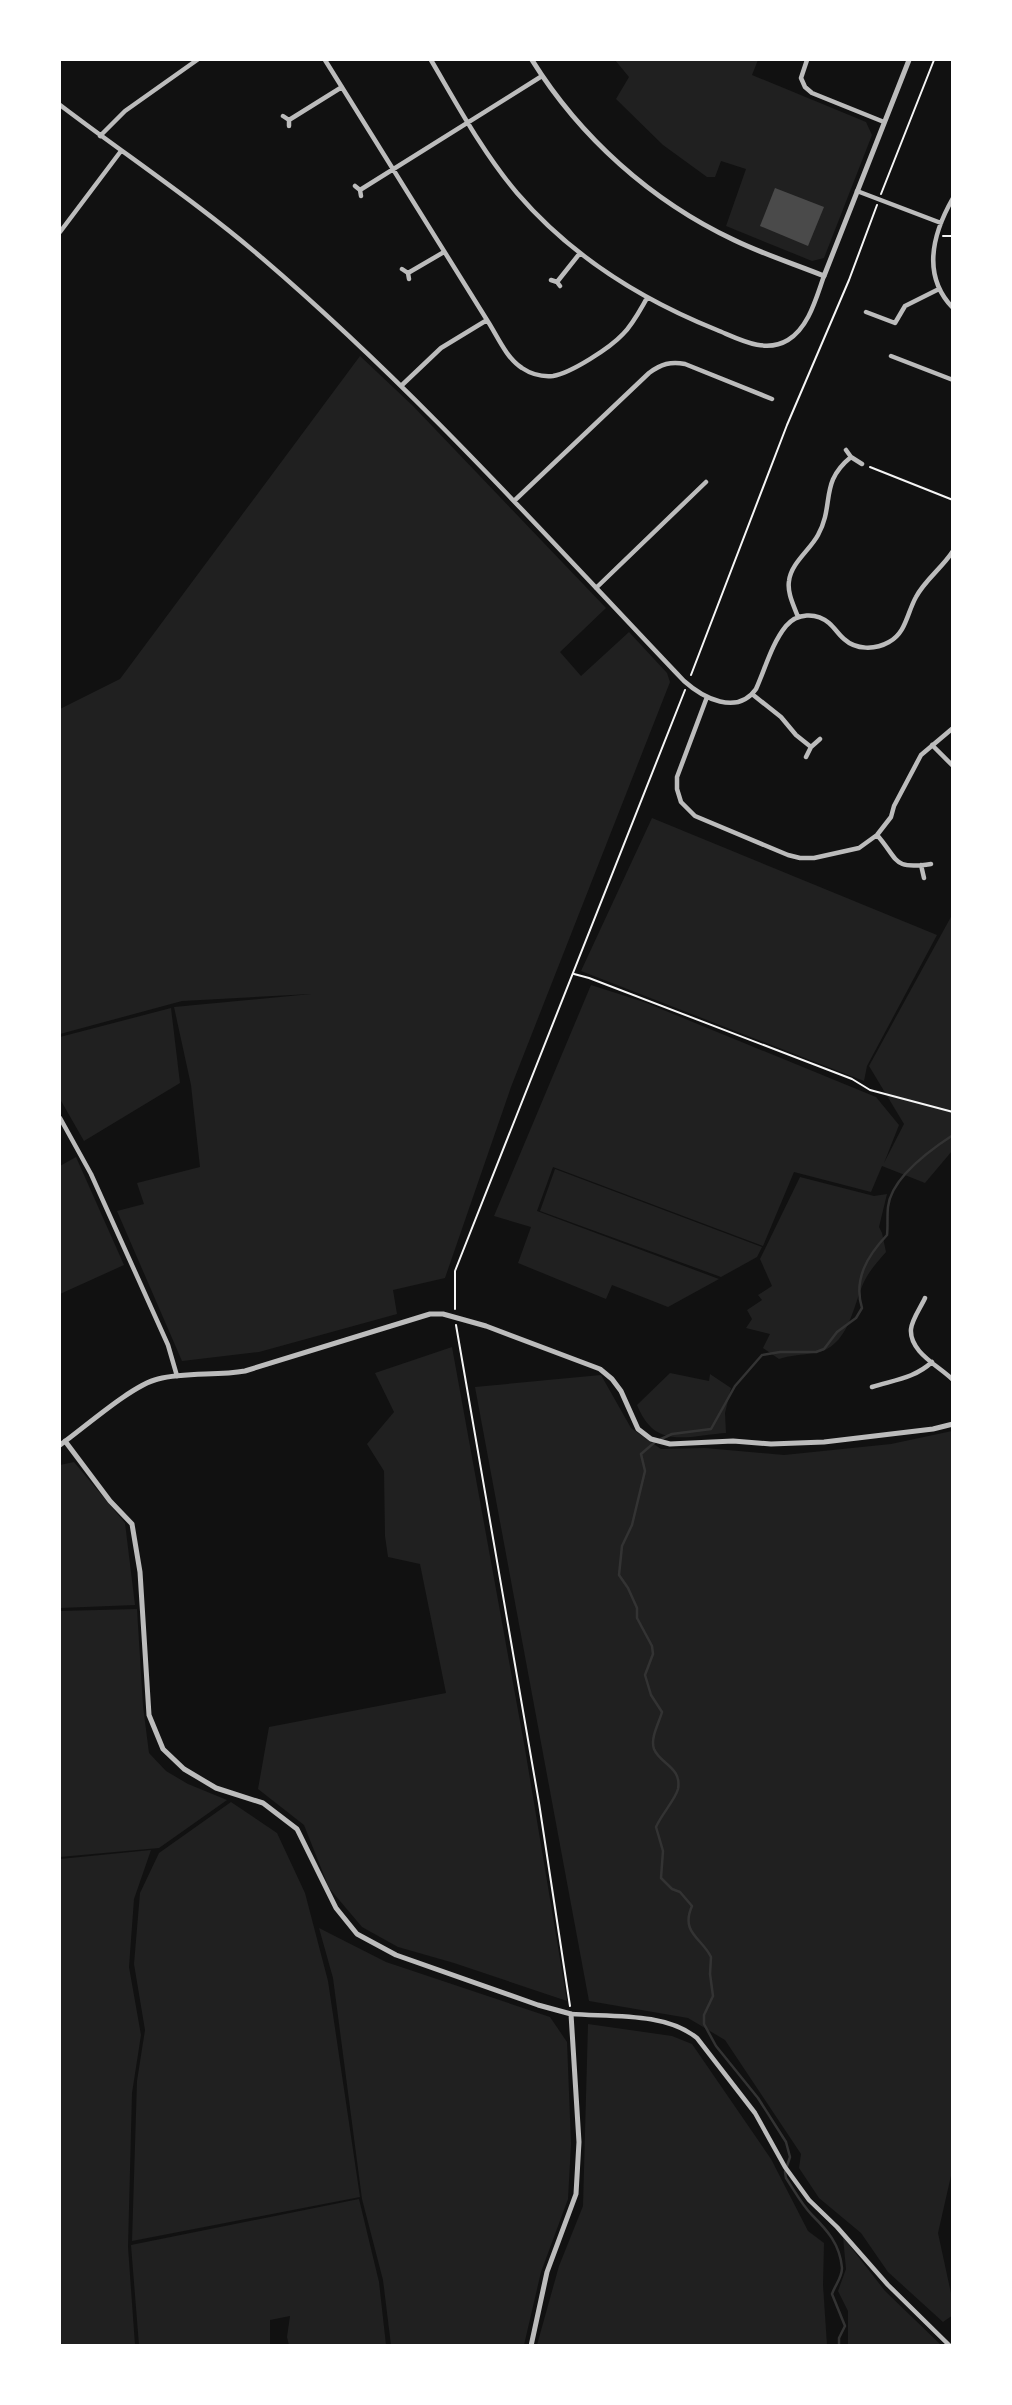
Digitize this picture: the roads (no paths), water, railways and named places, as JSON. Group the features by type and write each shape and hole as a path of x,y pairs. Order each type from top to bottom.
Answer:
{"street":[{"path":"100,136 125,111 197,60"},
{"path":"325,60 486,320 516,363 535,374 554,376 567,371 615,341 631,325 648,298"},
{"path":"431,60 494,165 548,225 580,253 617,280 686,318 746,341 768,346 788,340 801,328 812,308 909,60"},
{"path":"532,60 576,120 595,141 632,175 667,201 733,240 824,276"},
{"path":"807,60 801,78 808,90 884,122"},
{"path":"359,191 542,76"},
{"path":"284,116 289,123 342,87"},
{"path":"60,105 249,247 401,386 687,684 707,697 733,703 743,701 752,694 782,632 789,622 806,615 822,619 844,639 862,648 887,644 901,631 919,591 953,551"},
{"path":"60,232 121,151"},
{"path":"857,191 941,223"},
{"path":"953,198 941,223 932,260 939,289 953,308"},
{"path":"402,269 408,276 444,252"},
{"path":"556,283 580,253"},
{"path":"866,312 895,323 905,306 939,289"},
{"path":"401,386 441,348 486,320"},
{"path":"891,356 953,380"},
{"path":"514,501 649,373 661,365 674,363 693,366 772,399"},
{"path":"846,450 862,464"},
{"path":"798,618 789,594 790,574 822,527 834,474 851,457"},
{"path":"595,588 706,482"},
{"path":"752,694 811,747"},
{"path":"707,697 677,782 679,797 688,812 800,858 849,851 864,845 877,835 891,817 919,759 953,728"},
{"path":"806,757 811,747 820,739"},
{"path":"932,745 946,762 953,766"},
{"path":"877,835 900,864 930,864"},
{"path":"921,865 924,878"},
{"path":"60,1118 102,1198 168,1345 177,1376"},
{"path":"925,1298 911,1328 913,1340 919,1350 953,1380"},
{"path":"950,2346 888,2285 837,2227 809,2200 785,2167 755,2113 697,2038 686,2028 663,2022 571,2014 396,1955 357,1934 336,1908 297,1829 262,1803 216,1787 184,1769 163,1749 149,1715 140,1572 132,1524 62,1443 137,1389 155,1380 244,1371 430,1314 486,1326 600,1369 621,1391 638,1429 651,1439 670,1444 733,1441 771,1444 824,1442 919,1431 953,1424"},
{"path":"872,1387 921,1373 932,1362"},
{"path":"531,2346 547,2272 576,2194 579,2142 571,2014"}],"waterway":[{"path":"661,1439 672,1434 711,1429 735,1386 762,1355 816,1352 824,1349 837,1332 856,1318 862,1308 859,1287 861,1277 868,1259 887,1235 888,1207 896,1186 923,1157 953,1135"},
{"path":"655,1442 641,1454 645,1471 632,1525 622,1546 619,1575 628,1588 637,1608 637,1618 652,1646 653,1654 645,1675 651,1695 662,1712 654,1735 654,1749 674,1771 678,1782 678,1789 656,1827 663,1851 661,1878 672,1889 680,1892 692,1906 689,1915 690,1929 711,1957 713,1996 704,2015 704,2024 716,2046 758,2098 786,2142 790,2157 785,2172 786,2178 805,2207 828,2232 839,2252 842,2272 832,2294 845,2326 839,2338 839,2346"}]}
